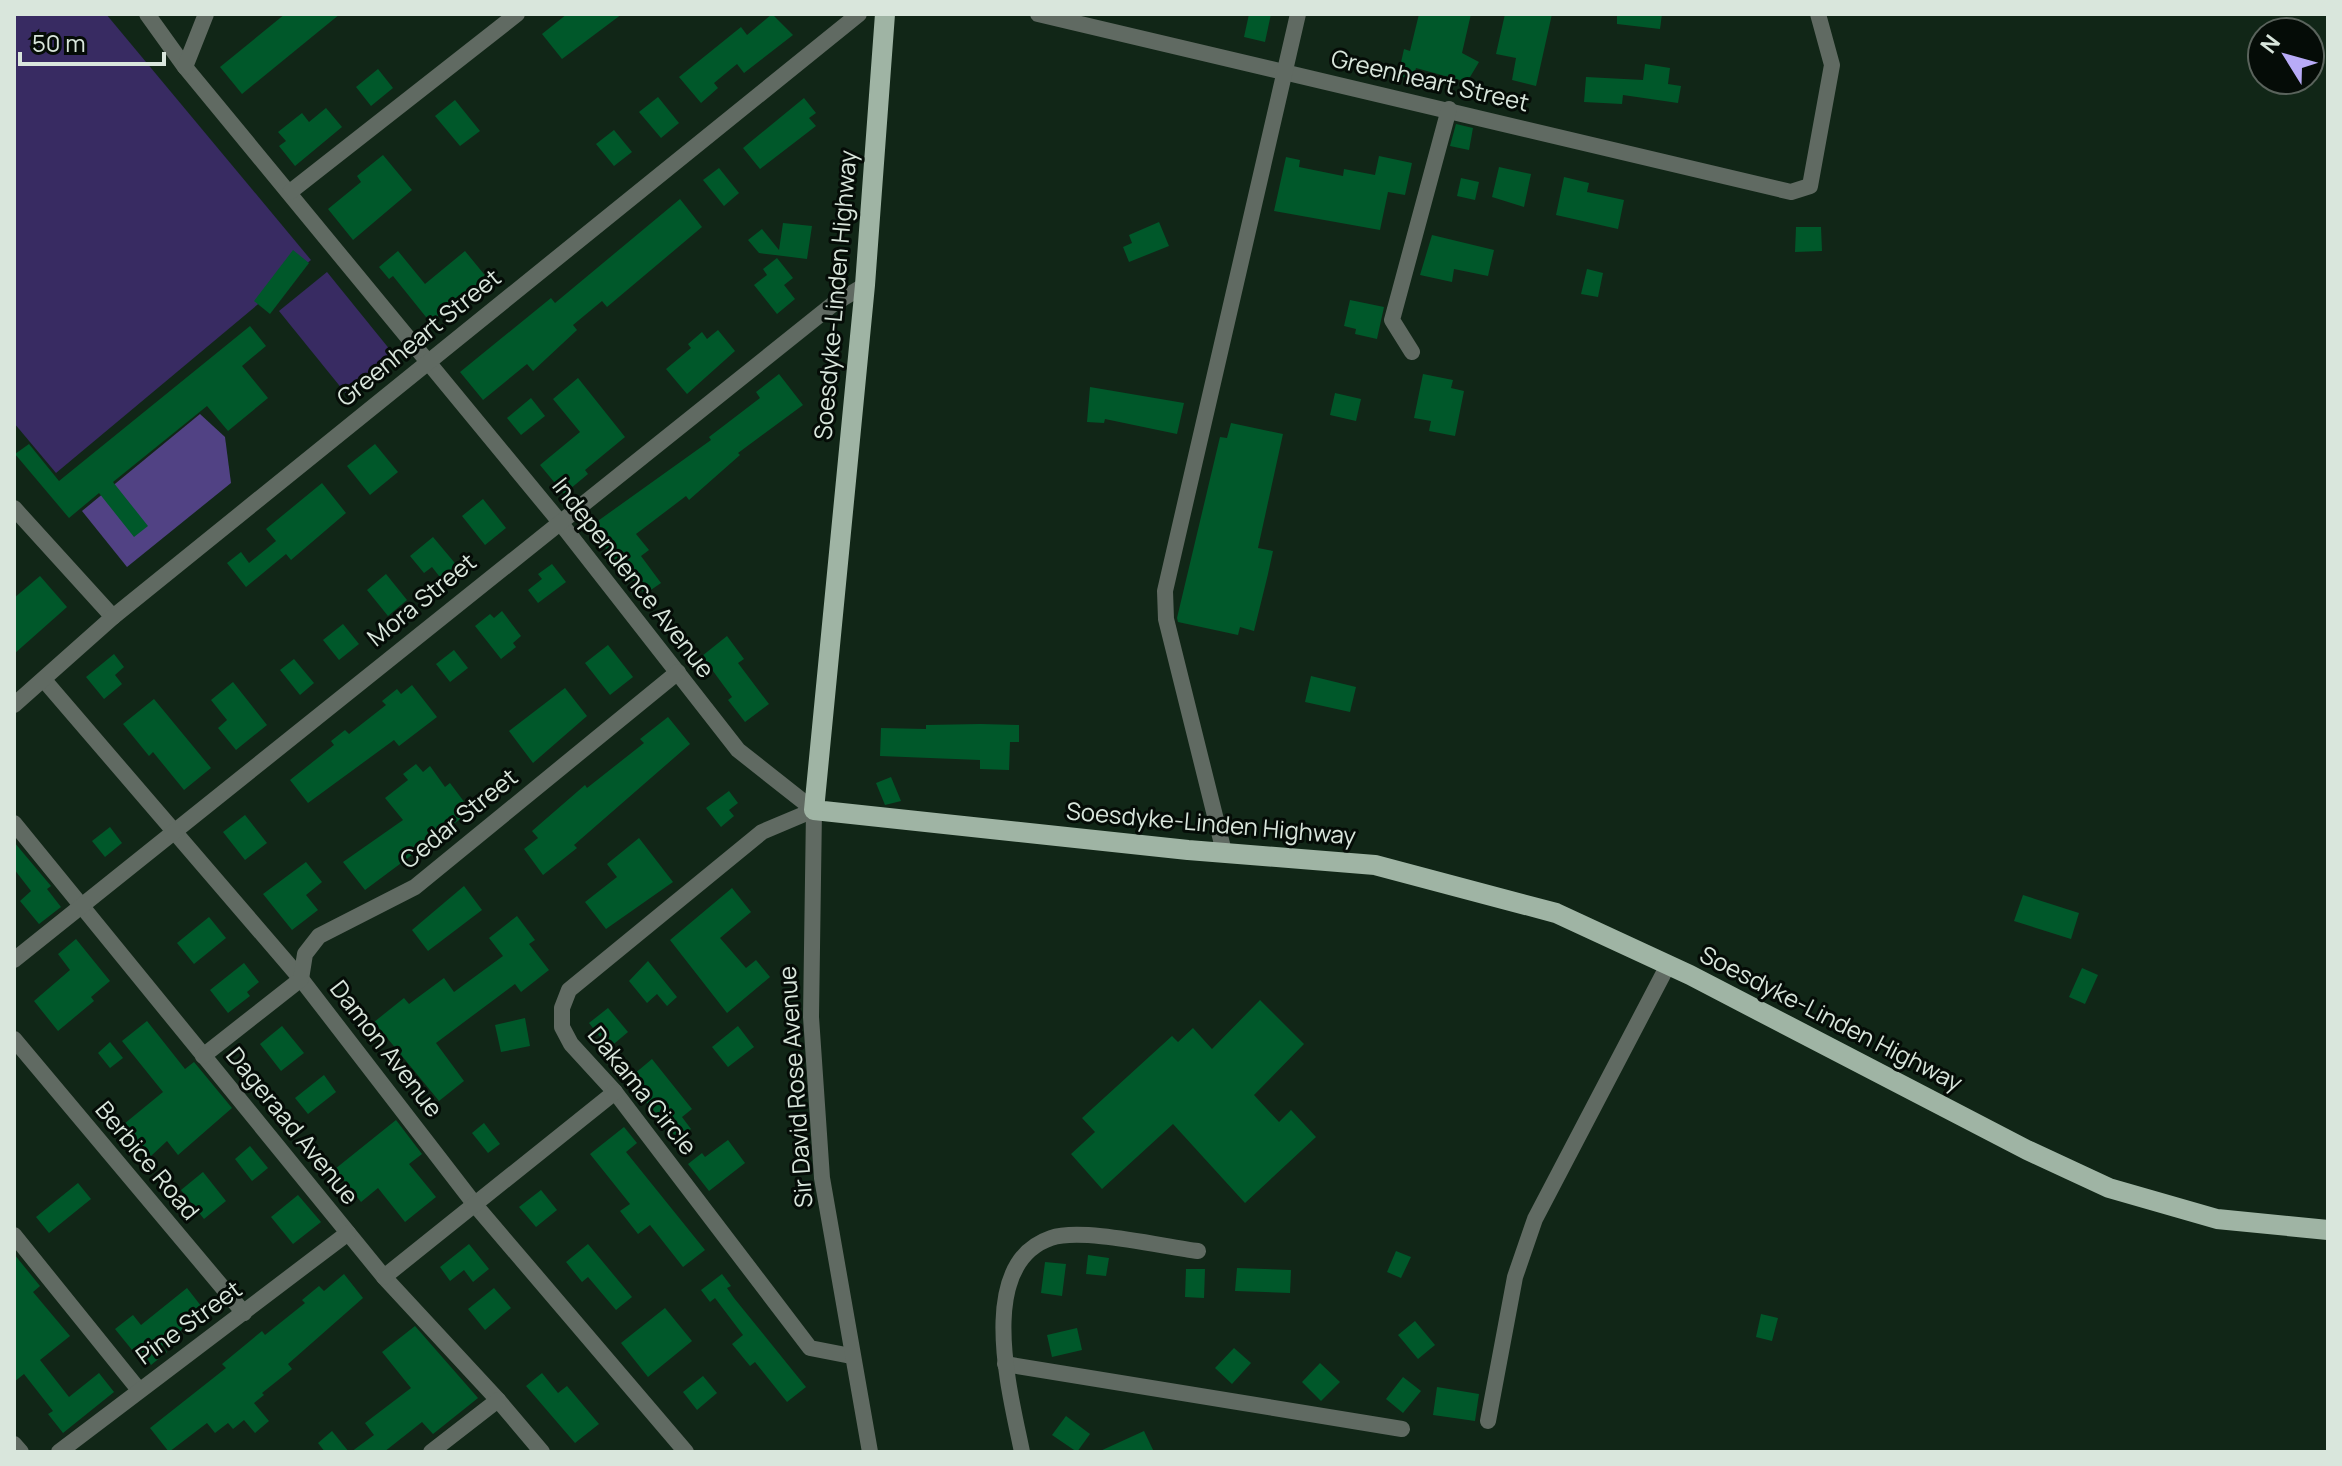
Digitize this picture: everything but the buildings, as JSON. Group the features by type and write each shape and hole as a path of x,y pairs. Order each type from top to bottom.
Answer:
{"main road":[{"name":"Soesdyke-Linden Highway","path":"885,14 865,285 814,810 1375,865 1556,913 1668,965 2027,1150 2109,1188 2217,1219 2328,1230"}],"street":[{"name":"Independence Avenue","path":"147,14 185,67 559,521 738,750 814,810"},
{"path":"185,67 206,14"},
{"path":"290,192 517,14"},
{"name":"Greenheart Street","path":"14,705 113,617 859,14"},
{"name":"Greenheart Street","path":"1038,14 1116,22 1284,72 1791,192 1810,186 1832,65 1818,14"},
{"path":"1224,852 1166,619 1165,591 1298,14"},
{"path":"1412,352 1392,320 1449,109"},
{"name":"Mora Street","path":"14,960 559,521 832,305 865,285"},
{"path":"14,508 113,617"},
{"name":"Cedar Street","path":"301,979 305,954 319,936 415,887 678,672"},
{"name":"Damon Avenue","path":"44,680 301,979 476,1206 686,1452"},
{"name":"Dakama Circle","path":"814,810 762,832 569,990 562,1008 562,1027 571,1044 615,1092 810,1348 851,1356"},
{"name":"Sir David Rose Avenue","path":"814,810 811,1017 822,1178 870,1452"},
{"name":"Dageraad Avenue","path":"14,823 384,1277 542,1452"},
{"path":"1488,1421 1515,1277 1535,1219 1668,965"},
{"path":"203,1056 301,979"},
{"name":"Berbice Road","path":"14,1039 244,1313"},
{"path":"384,1277 615,1092"},
{"name":"Pine Street","path":"59,1452 348,1233"},
{"path":"14,1235 139,1390"},
{"path":"1022,1452 1005,1364 1004,1307 1012,1278 1027,1254 1051,1238 1083,1235 1198,1251"},
{"path":"1005,1364 1402,1429"},
{"path":"431,1452 498,1400"},
{"path":"14,1444 21,1452"}],"shaded area":[{"path":"14,14 106,14 311,260 56,473 14,423"},
{"path":"327,272 395,356 347,395 279,311"},
{"path":"200,414 225,437 231,483 127,567 82,511"}]}
